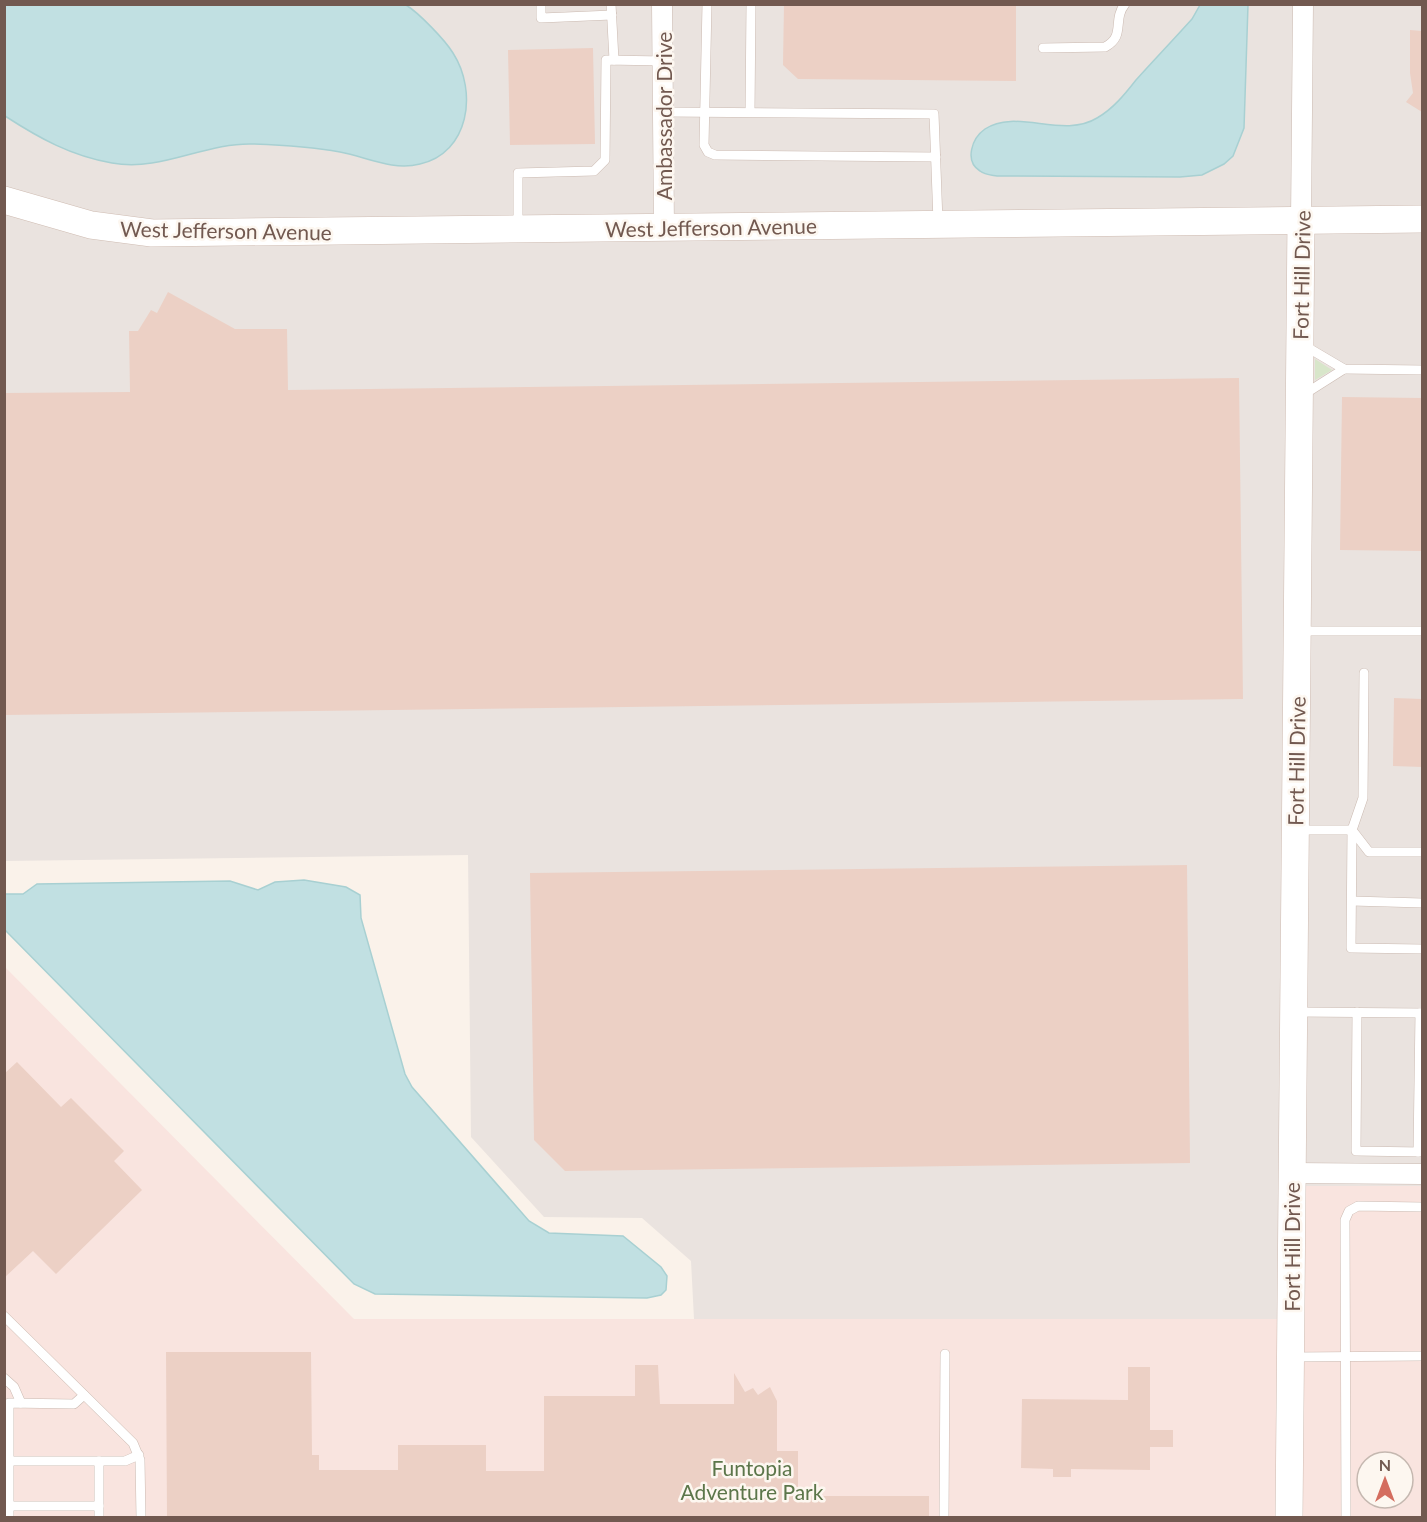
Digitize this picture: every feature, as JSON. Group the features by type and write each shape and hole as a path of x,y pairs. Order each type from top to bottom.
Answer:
{"street":[{"name":"Ambassador Drive","path":"662,4 664,228"},
{"name":"Fort Hill Drive","path":"1289,1518 1304,4"},
{"name":"West Jefferson Avenue","path":"4,200 91,225 152,233 1422,219"},
{"path":"1292,1173 1422,1174"}],"lane":[{"path":"541,4 541,18 612,15"},
{"path":"611,4 614,60"},
{"path":"707,4 704,145 708,152 715,155 936,157"},
{"path":"750,112 751,4"},
{"path":"1042,48 1105,47 1113,43 1117,38 1120,11 1125,4"},
{"path":"518,230 518,173 594,171 605,160 606,60 664,61"},
{"path":"664,111 934,114 938,225"},
{"path":"1300,344 1344,369 1422,370"},
{"path":"1300,396 1344,369"},
{"path":"1297,631 1422,631"},
{"path":"1364,674 1363,798 1352,831 1352,948 1422,949"},
{"path":"1295,830 1352,831"},
{"path":"1352,831 1368,852 1422,852"},
{"path":"1352,902 1422,903"},
{"path":"1294,1012 1357,1012 1421,1013 1420,1152 1356,1151 1357,1012"},
{"path":"1346,1518 1347,1356 1344,1220 1349,1210 1358,1206 1422,1207"},
{"path":"4,1316 133,1443 139,1455 141,1518"},
{"path":"944,1518 945,1353"},
{"path":"1290,1357 1422,1356"},
{"path":"4,1378 14,1387 21,1403"},
{"path":"9,1518 9,1403 74,1404 84,1395"},
{"path":"9,1461 125,1461 139,1455"},
{"path":"99,1461 99,1518"},
{"path":"9,1506 99,1506"}],"shaded area":[{"path":"4,5 1422,5 1422,1186 1287,1186 1286,1319 694,1319 691,1261 642,1218 544,1217 471,1137 468,855 5,861"},
{"path":"4,966 354,1319 1286,1319 1287,1186 1422,1186 1422,1517 5,1517"}],"green space":[{"path":"1315,359 1332,370 1315,380"}],"water":[{"path":"4,5 406,5 431,27 453,53 461,69 465,85 464,119 459,134 449,148 437,158 410,166 390,165 350,154 319,149 254,144 218,147 148,164 130,165 97,160 56,145 5,116"},
{"path":"1200,5 1248,5 1244,128 1233,156 1224,164 1202,175 1180,177 997,176 984,173 975,167 971,156 976,138 985,129 997,123 1011,121 1070,126 1084,124 1103,114 1118,101 1192,19"},
{"path":"304,880 346,887 360,895 361,918 405,1074 412,1087 529,1221 549,1233 623,1236 661,1267 667,1276 666,1290 661,1295 647,1298 375,1294 354,1284 5,930 5,894 23,894 37,884 230,881 258,890 275,882"}],"building":[{"path":"784,4 1016,4 1016,81 798,79 783,65"},
{"path":"1410,30 1422,31 1422,112 1406,102 1413,93 1410,73"},
{"path":"593,48 595,144 510,145 508,50"},
{"path":"168,292 235,329 287,329 288,390 1239,378 1243,699 4,715 4,393 130,392 129,331 138,331 151,310 157,313"},
{"path":"1342,397 1422,398 1422,551 1340,550"},
{"path":"1394,698 1422,699 1422,767 1393,766"},
{"path":"1187,865 1190,1163 565,1171 534,1140 530,873"},
{"path":"17,1062 61,1107 71,1098 124,1151 114,1161 142,1190 56,1274 33,1251 4,1278 4,1074"},
{"path":"166,1352 311,1352 312,1455 319,1455 319,1470 398,1470 398,1445 486,1445 486,1471 544,1471 544,1396 635,1396 635,1365 658,1365 660,1404 734,1404 734,1373 745,1392 753,1388 758,1395 770,1387 777,1401 777,1451 798,1451 798,1496 929,1496 929,1518 167,1518"},
{"path":"1128,1367 1150,1367 1150,1430 1173,1430 1173,1447 1150,1447 1150,1470 1071,1469 1071,1477 1053,1477 1053,1469 1021,1468 1022,1399 1128,1400"}],"park label":[{"name":"Funtopia Adventure Park","path":"752,1479"}]}
